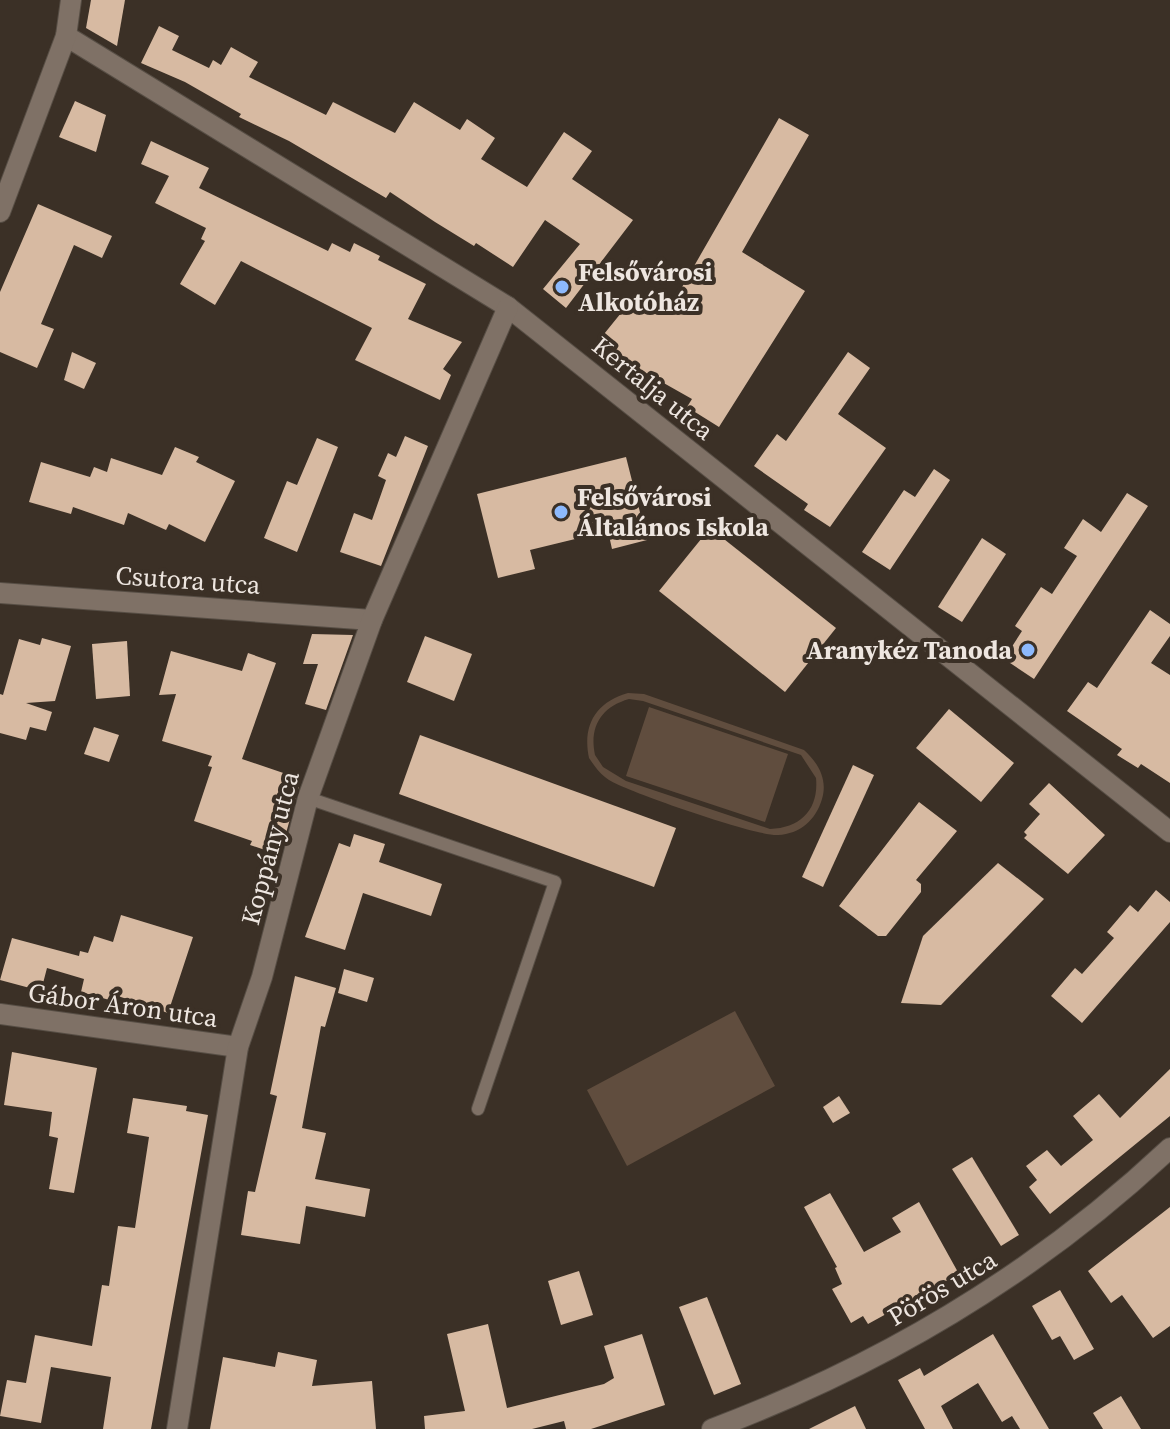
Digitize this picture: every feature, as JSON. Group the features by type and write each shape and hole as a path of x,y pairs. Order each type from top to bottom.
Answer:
{"street":[{"path":"0,212 66,36 71,0"},
{"name":"Kertalja utca","path":"66,36 508,307 1170,832"},
{"name":"Koppány utca","path":"177,1429 238,1047 262,977 308,798 372,620 508,307"},
{"name":"Csutora utca","path":"0,593 372,620"},
{"name":"Gábor Áron utca","path":"0,1014 238,1047"},
{"name":"Pörös utca","path":"712,1429 808,1392 930,1327 1010,1279 1073,1234 1170,1148"}],"lane":[{"path":"308,798 555,882 478,1109"}],"shaded area":[{"path":"628,693 644,694 804,750 814,760 823,778 824,792 816,813 793,832 766,834 693,813 609,780 589,758 588,735 594,716 607,702","holes":["629,699 643,701 801,755 816,778 814,799 806,815 791,825 770,829 626,781 603,767 595,755 594,745 599,720 619,703"]},
{"path":"649,707 788,754 765,822 626,776"},
{"path":"735,1011 775,1086 627,1166 587,1090"}],"building":[{"path":"91,0 125,0 117,46 86,28"},
{"path":"159,26 179,36 172,50 209,68 213,60 221,65 231,47 258,62 249,77 326,115 333,102 395,133 414,102 460,130 467,119 495,138 481,159 527,187 564,132 592,151 572,179 633,220 566,308 543,289 580,244 545,220 513,267 390,192 386,198 289,141 239,117 241,114 185,82 141,63"},
{"path":"75,101 106,115 96,152 59,137"},
{"path":"779,118 809,135 742,252 805,291 719,427 687,407 692,399 630,364 600,339 638,292 666,315"},
{"path":"151,141 209,168 199,188 328,251 332,243 350,252 354,243 380,256 378,260 426,284 408,319 462,342 443,369 451,375 440,400 355,360 372,328 241,261 215,305 180,284 205,241 201,239 206,228 155,203 169,176 141,164"},
{"path":"38,204 112,236 102,258 74,245 41,324 54,329 37,368 0,352 0,292"},
{"path":"72,352 96,363 84,389 64,380"},
{"path":"848,352 870,368 838,414 886,448 830,527 804,510 808,504 754,466 777,434 786,441"},
{"path":"405,436 428,446 381,566 340,552 354,513 372,520 386,480 378,476 388,453 396,457"},
{"path":"317,438 338,447 297,552 264,538 287,481 297,485"},
{"path":"175,447 199,457 196,462 235,481 205,542 169,524 166,530 128,513 124,525 73,507 71,514 29,502 41,462 90,477 94,467 107,472 111,458 162,475"},
{"name":"Felsővárosi Általános Iskola","path":"626,457 647,540 612,549 608,531 530,550 535,569 498,578 477,494"},
{"path":"934,469 950,480 890,570 862,552 904,490 915,497"},
{"path":"1127,493 1148,506 1034,679 1004,659 1022,631 1015,626 1041,587 1052,594 1077,556 1064,548 1083,519 1101,532"},
{"path":"710,528 836,628 785,692 659,591"},
{"path":"982,538 1006,554 962,622 938,607"},
{"path":"1150,610 1170,624 1170,636 1151,663 1170,675 1170,783 1141,764 1138,768 1117,755 1122,749 1067,711 1088,682 1097,688"},
{"path":"312,634 353,635 326,710 305,704 318,664 303,664"},
{"path":"425,636 472,654 454,701 407,682"},
{"path":"42,638 71,646 55,701 26,703 52,712 46,731 30,727 26,740 0,733 0,694 3,695 19,639 40,645"},
{"path":"127,641 130,696 96,699 92,644"},
{"path":"171,651 242,671 248,653 276,663 242,759 301,779 280,855 250,845 252,841 194,821 212,767 208,766 212,756 162,741 176,694 159,695"},
{"path":"949,709 1014,763 981,802 916,748"},
{"path":"94,727 119,735 109,762 84,754"},
{"path":"420,735 676,828 654,887 399,794"},
{"path":"853,765 874,775 823,887 802,877"},
{"path":"1049,783 1105,835 1068,874 1024,838 1027,835 1024,832 1040,814 1029,804"},
{"path":"919,802 957,831 916,880 921,884 921,892 886,936 878,936 839,906"},
{"path":"354,834 385,844 379,862 442,884 431,916 363,893 345,950 305,937 339,843 350,847"},
{"path":"998,863 1044,899 941,1005 901,1003 923,936"},
{"path":"1156,890 1170,902 1170,922 1082,1023 1051,996 1075,968 1082,974 1114,938 1107,932 1130,905 1138,912"},
{"path":"121,915 193,937 168,1013 115,995 113,1001 81,992 84,979 47,968 41,991 0,980 12,938 79,956 80,951 88,953 94,936 113,942"},
{"path":"344,969 374,978 367,1002 338,993"},
{"path":"295,976 336,988 325,1027 321,1026 302,1128 326,1133 315,1179 370,1189 365,1217 306,1206 300,1244 241,1235 248,1191 255,1192 277,1096 270,1094"},
{"path":"12,1052 97,1068 74,1193 49,1189 58,1138 49,1136 52,1112 4,1105"},
{"path":"1170,1069 1170,1116 1050,1214 1029,1187 1037,1180 1026,1166 1047,1150 1061,1166 1093,1140 1073,1116 1099,1094 1120,1118"},
{"path":"839,1096 850,1113 833,1123 823,1107"},
{"path":"133,1098 187,1106 186,1111 208,1115 151,1429 103,1429 111,1377 51,1367 41,1423 0,1416 7,1380 26,1383 35,1335 92,1346 102,1285 109,1286 118,1226 135,1228 149,1137 127,1133"},
{"path":"972,1157 1019,1235 1001,1246 952,1169"},
{"path":"830,1193 864,1252 901,1232 892,1218 919,1202 959,1274 868,1324 863,1316 851,1323 832,1289 842,1284 837,1267 804,1207"},
{"path":"1170,1207 1170,1326 1153,1338 1122,1295 1111,1303 1088,1271"},
{"path":"579,1271 593,1315 561,1325 548,1281"},
{"path":"1060,1290 1094,1349 1074,1360 1060,1336 1052,1340 1032,1306"},
{"path":"707,1297 741,1384 714,1395 679,1307"},
{"path":"488,1324 507,1408 604,1384 614,1378 604,1346 642,1334 665,1405 591,1429 566,1429 564,1421 532,1429 425,1429 424,1416 465,1411 447,1334"},
{"path":"993,1334 1049,1429 1020,1429 1012,1416 1002,1422 978,1383 941,1406 953,1429 925,1429 898,1380 920,1368 924,1376"},
{"path":"278,1352 317,1360 312,1386 372,1381 376,1429 210,1429 223,1357 275,1367"},
{"path":"1121,1396 1141,1429 1103,1429 1093,1413"},
{"path":"855,1406 866,1429 809,1429"}],"place":[{"name":"Felsővárosi Alkotóház","path":"562,287"},
{"name":"Felsővárosi Általános Iskola","path":"561,512"},
{"name":"Aranykéz Tanoda","path":"1028,650"}]}
